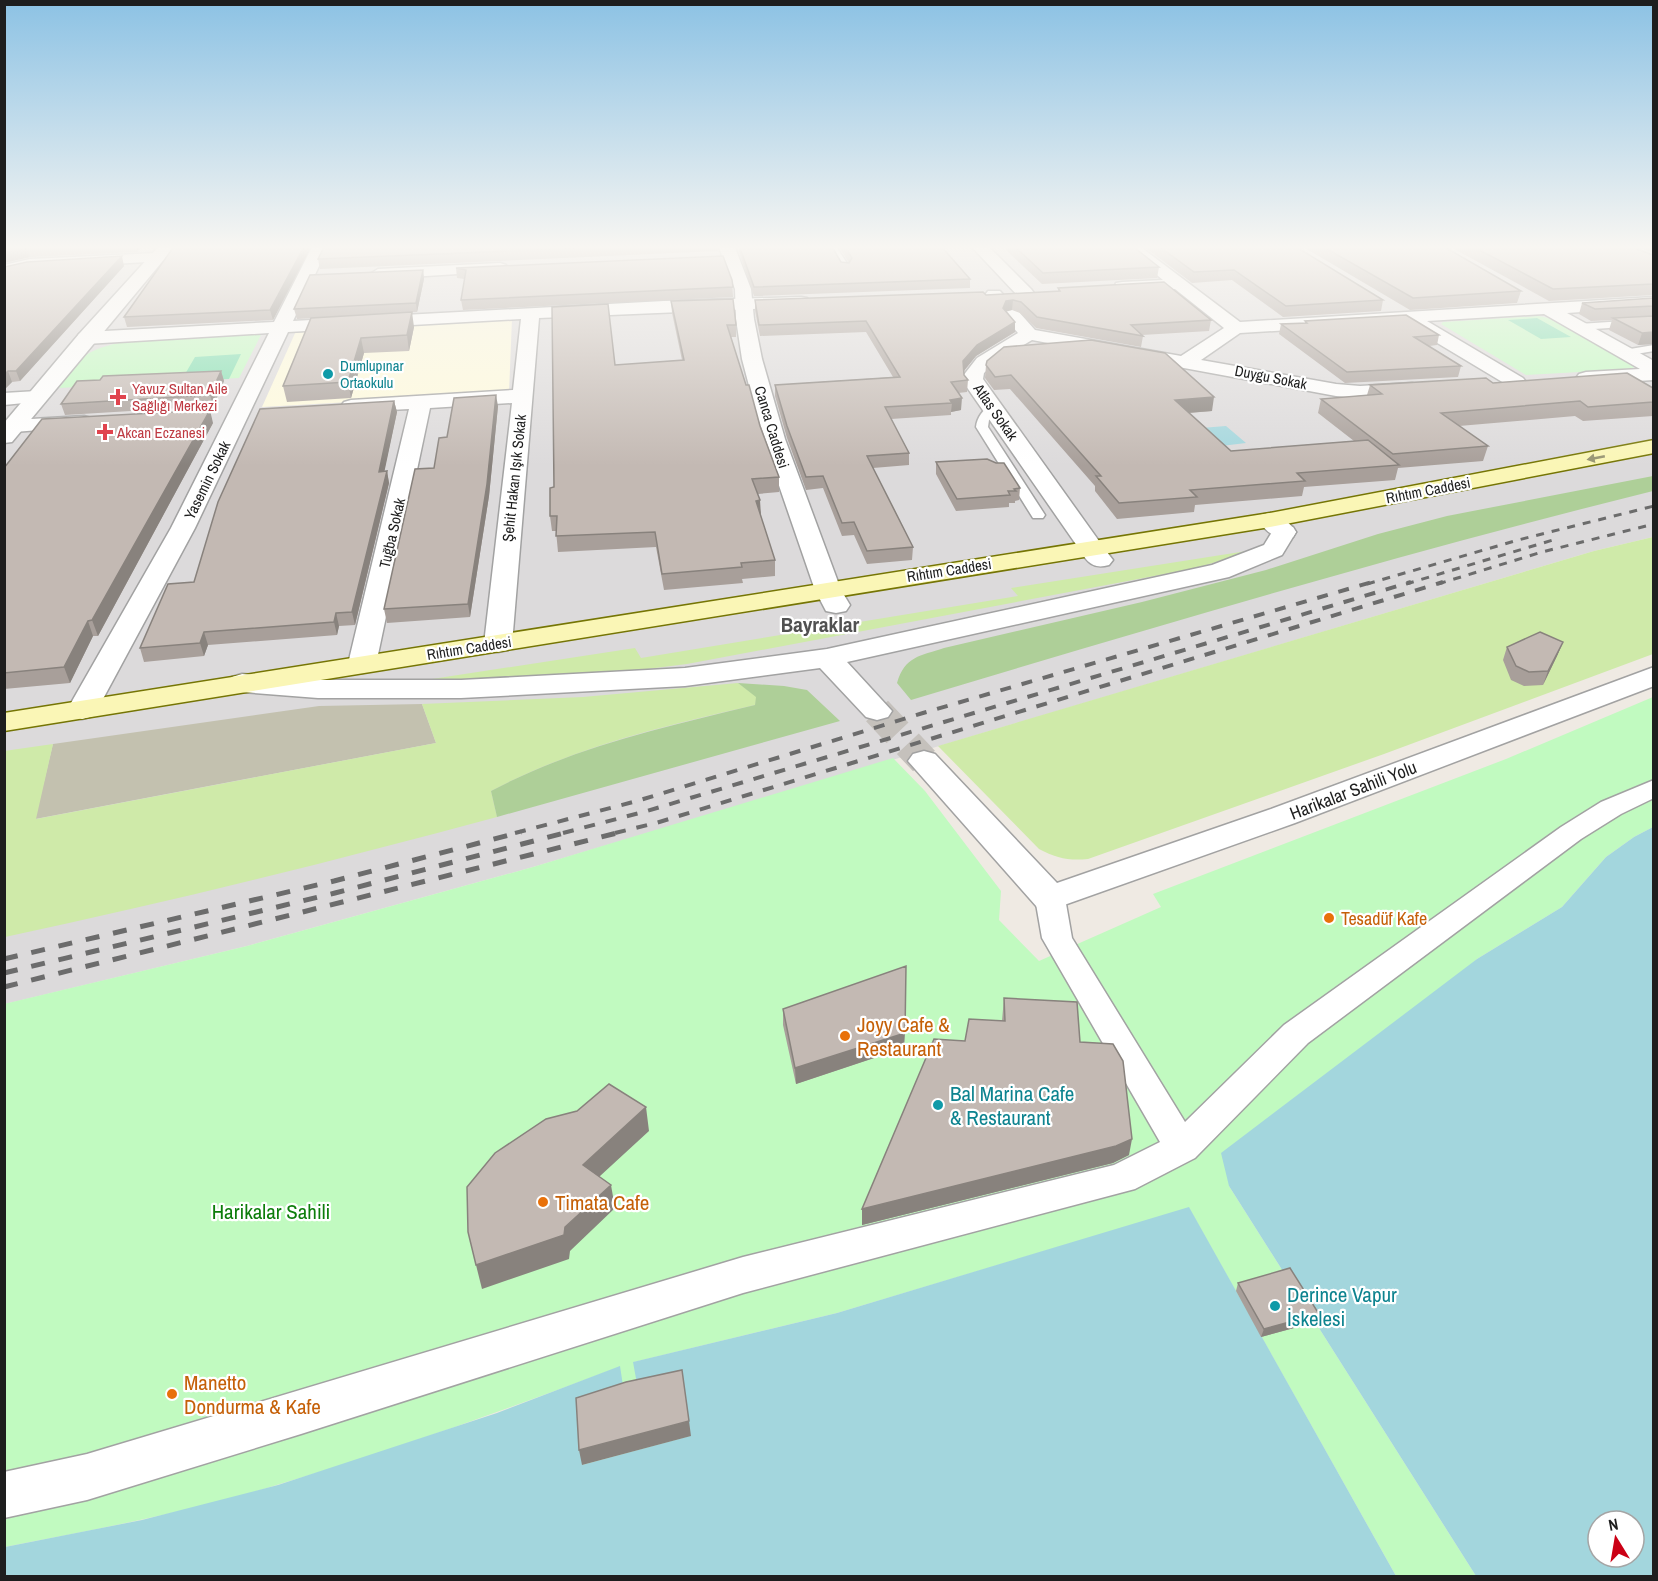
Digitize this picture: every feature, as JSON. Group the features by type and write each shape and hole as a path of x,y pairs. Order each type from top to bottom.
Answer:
{"main road":[{"name":"Rıhtım Caddesi","path":"1277,526 1653,446"},
{"name":"Rıhtım Caddesi","path":"4,736 318,688 832,597 1096,554 1545,487 1653,463"},
{"name":"Rıhtım Caddesi","path":"4,722 363,664 832,597"}],"street":[{"path":"9,432 104,319"},
{"name":"Yasemin Sokak","path":"82,710 183,528 251,412 284,319"},
{"path":"87,338 427,319"},
{"name":"Şehit Hakan Işık Sokak","path":"498,644 530,319"},
{"name":"Canca Caddesi","path":"745,319 752,359 774,439 832,597"},
{"path":"1013,319 1029,333"},
{"path":"1223,319 1236,328"},
{"path":"1186,361 1236,328 1396,319"},
{"path":"1411,319 1516,382"},
{"path":"1564,319 1653,371"},
{"name":"Duygu Sokak","path":"1029,333 1348,392 1435,388"},
{"name":"Atlas Sokak","path":"1029,333 974,372 973,378 992,409 1096,554"},
{"path":"1562,379 1653,371"},
{"path":"1481,384 1539,381"},
{"path":"330,407 522,396"},
{"path":"4,399 37,397"},
{"name":"Tuğba Sokak","path":"363,664 421,402"},
{"path":"216,414 251,412"},
{"path":"9,432 109,421"},
{"name":"Rıhtım Caddesi","path":"242,683 318,688 472,689 571,685 685,677 827,658 1220,571 1273,550 1277,526"},
{"path":"827,658 877,711"},
{"name":"Harikalar Sahili Yolu","path":"1050,898 1262,824 1653,676"},
{"name":"Harikalar Sahili Yolu","path":"1050,898 1123,894 1653,694"},
{"path":"924,760 1050,898 1057,938 1182,1148"},
{"path":"4,1495 87,1477 743,1275 1114,1180 1182,1148 1296,1034 1571,832 1611,808 1653,788"}],"lane":[{"path":"1579,327 1653,322"},
{"path":"1052,351 1108,347"},
{"path":"1624,353 1653,348"},
{"path":"996,355 1018,353"},
{"path":"992,409 983,418 982,427 1038,515"}],"shaded area":[{"path":"4,319 1653,319 1653,537 1594,551 533,867 247,946 5,1004"},
{"path":"512,319 509,393 262,407 296,331"},
{"path":"422,704 436,743 35,819 53,744 319,706"}],"green space":[{"path":"1538,319 1571,337 1541,339 1508,320"},
{"path":"1549,319 1634,365 1633,369 1526,375 1441,324 1443,322"},
{"path":"262,333 239,378 59,388 85,356 99,348 143,339"},
{"path":"241,354 229,379 181,381 195,357"},
{"path":"1653,476 1653,491 1373,565 911,700 897,683 904,667 914,658 944,648 1142,602 1266,570 1378,534 1447,516"},
{"path":"1653,537 1653,654 1384,754 1088,859 1063,858 1039,849 938,746 1594,551"},
{"path":"1253,550 1197,568 687,664 615,673 419,681 635,648 641,658 1018,596 1011,588"},
{"path":"738,683 757,697 755,705 620,739 554,762 491,791 497,817 129,910 5,937 4,751 53,744 36,819 436,743 422,704 583,697"},
{"path":"738,683 807,690 840,721 497,817 491,791 554,762 620,740 755,705 756,697"},
{"name":"Harikalar Sahili","path":"1653,697 1653,827 1606,857 1562,907 1477,959 1229,1186 1476,1576 1396,1576 1189,1208 837,1313 634,1362 691,1436 582,1465 619,1367 408,1443 246,1494 143,1519 5,1547 4,1004 247,946 533,867 893,758 925,791 1001,891 999,920 1039,961 1161,907 1153,894 1506,759"}],"water":[{"path":"1226,426 1246,443 1221,446 1201,428"},
{"path":"1653,827 1653,1576 1476,1576 1229,1186 1221,1153 1477,959 1562,907 1606,857"},
{"path":"1189,1207 1396,1576 5,1576 5,1547 142,1520 278,1485 497,1413 620,1366 625,1399 582,1465 690,1436 639,1395 633,1362 837,1313"}],"building":[{"path":"4,319 64,319 16,371 8,371 4,375"},
{"path":"311,319 411,319 407,335 361,338 348,382 283,386"},
{"path":"552,319 610,319 615,365 684,360 675,319 735,319 736,325 727,325 779,477 752,479 760,500 756,501 775,560 741,563 742,567 662,574 655,532 556,536 557,516 550,516 550,488 554,487"},
{"path":"758,319 1012,319 1015,322 977,345 963,361 964,375 968,380 951,382 962,398 950,400 952,403 885,407 909,453 867,456 913,547 867,551 854,522 842,523 823,476 806,477 775,385 900,377 866,321 759,325"},
{"path":"1047,319 1211,320 1131,325 1143,336"},
{"path":"1412,319 1439,335 1414,337 1461,366 1347,372 1281,324 1307,323 1305,321"},
{"path":"1615,319 1653,319 1653,332 1642,333"},
{"path":"1091,340 1165,353 1214,397 1175,400 1231,451 1368,440 1399,465 1297,473 1305,481 1190,490 1197,497 1119,503 1096,476 1101,476 1011,375 995,377 986,365 987,361 1004,347"},
{"path":"221,371 210,395 61,404 77,381 100,380 103,376"},
{"path":"1627,373 1653,388 1653,402 1588,407 1580,401 1441,413 1488,446 1393,454 1321,399 1382,394 1370,385 1486,378 1493,383"},
{"path":"496,395 487,484 468,604 384,609 415,469 434,468 439,438 447,437 454,398"},
{"path":"394,401 379,472 387,471 352,612 336,613 334,622 204,632 200,643 140,648 168,584 194,582 218,502 260,409"},
{"path":"210,410 92,620 88,621 64,667 4,673 4,468 42,419"},
{"path":"987,459 996,463 1004,463 1020,488 1014,489 1016,491 1008,491 1010,495 957,499 936,462"},
{"path":"1540,632 1563,642 1548,671 1529,672 1516,666 1507,647"},
{"name":"Joyy Cafe & Restaurant","path":"906,966 905,1033 795,1068 783,1009"},
{"path":"1004,998 1077,1002 1080,1042 1113,1044 1123,1061 1132,1139 1116,1146 862,1209 934,1039 965,1041 969,1019 1005,1021"},
{"name":"Timata Cafe","path":"609,1084 646,1107 583,1165 611,1185 565,1227 564,1235 476,1265 468,1232 467,1187 495,1153 546,1119 577,1111"},
{"name":"Derince Vapur İskelesi","path":"1290,1268 1319,1314 1264,1329 1238,1283"},
{"path":"682,1370 689,1421 579,1450 576,1398 626,1382"}],"tunnel":[{"path":"877,711 924,761"}],"railway":[{"path":"1367,584 1518,540 1654,506"},
{"path":"1438,584 1542,552 1654,524"},
{"path":"1406,584 1553,540"},
{"path":"515,833 637,801 923,713 1372,582"},
{"path":"563,833 647,811 1411,582"},
{"path":"615,833 656,823 1443,582"},
{"path":"4,959 334,881 521,832"},
{"path":"4,973 335,893 568,832"},
{"path":"4,987 621,832"}],"place":[{"name":"Dumlupınar Ortaokulu","path":"328,374"},
{"name":"Yavuz Sultan Aile Sağlığı Merkezi","path":"118,397"},
{"name":"Akcan Eczanesi","path":"105,432"},
{"name":"Tesadüf Kafe","path":"1329,918"},
{"name":"Joyy Cafe & Restaurant","path":"845,1036"},
{"name":"Bal Marina Cafe & Restaurant","path":"938,1105"},
{"name":"Timata Cafe","path":"543,1202"},
{"name":"Derince Vapur İskelesi","path":"1275,1306"},
{"name":"Manetto Dondurma & Kafe","path":"172,1394"}],"district":[{"name":"Bayraklar","path":"820,624"}]}
